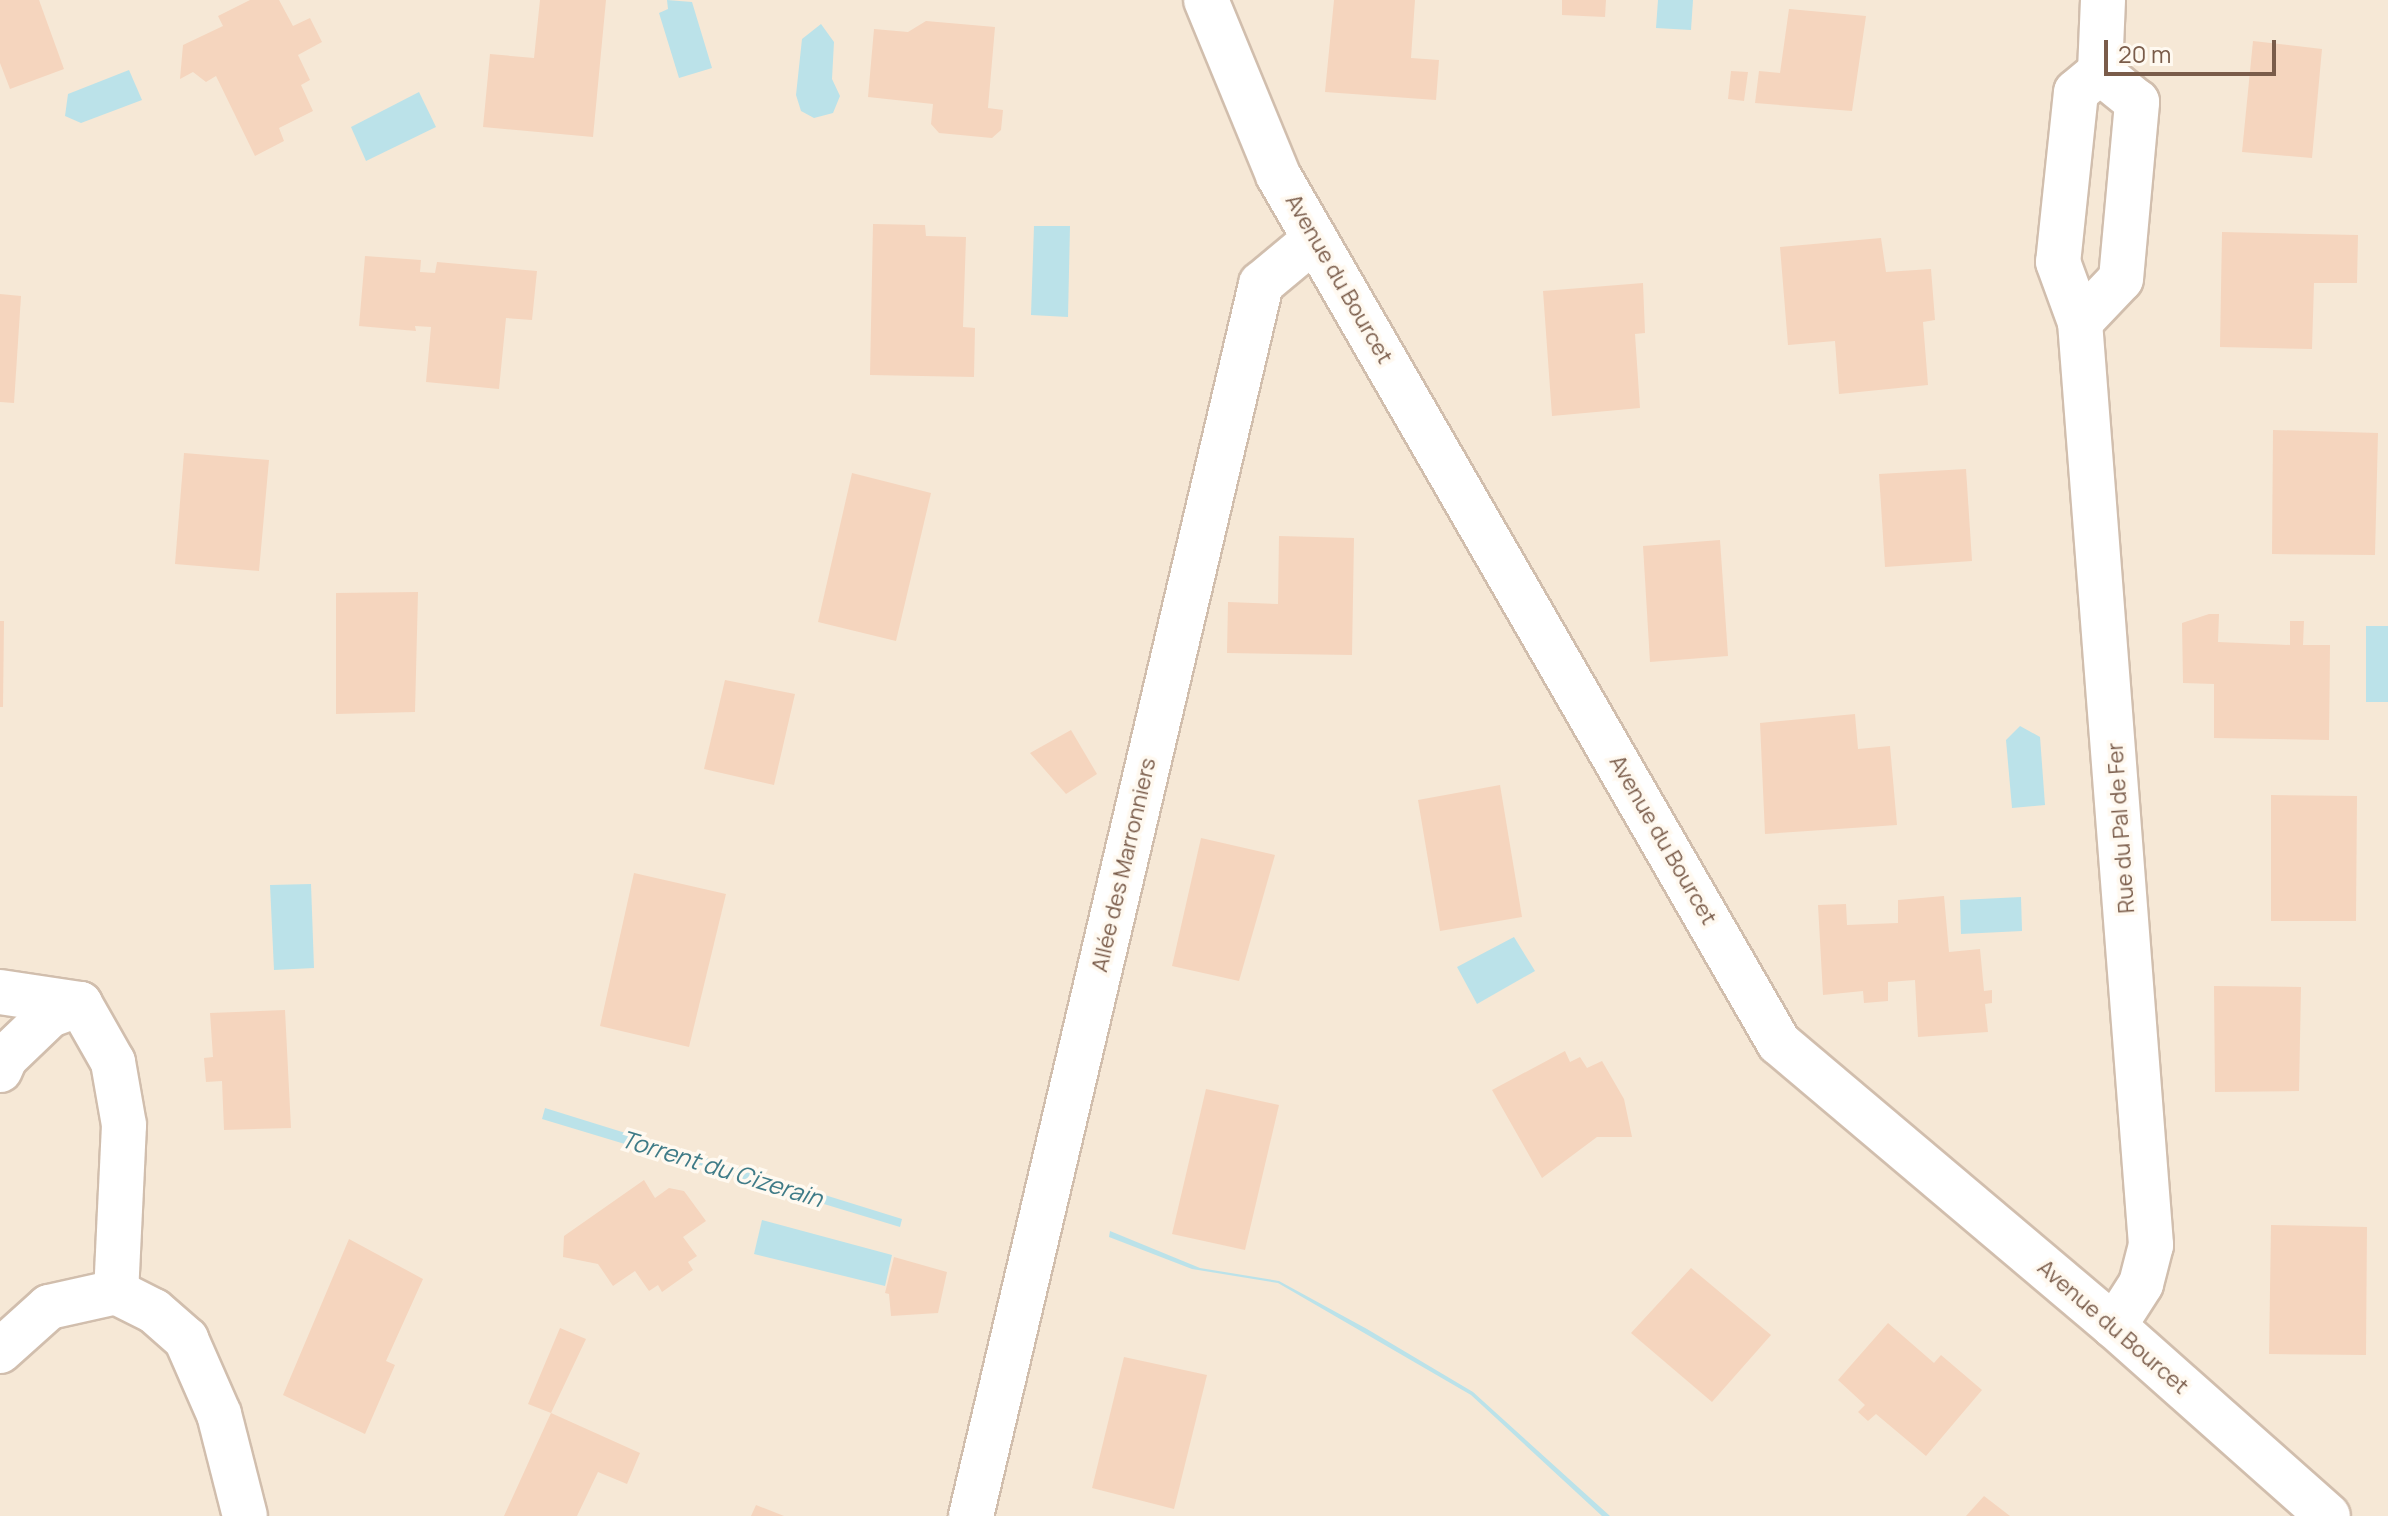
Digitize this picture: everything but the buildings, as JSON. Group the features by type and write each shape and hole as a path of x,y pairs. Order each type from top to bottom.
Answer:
{"street":[{"name":"Avenue du Bourcet","path":"1206,0 1278,175 1779,1043 2114,1326 2328,1516"},
{"path":"2080,322 2121,279 2137,102 2100,72 2103,0"},
{"name":"Rue du Pal de Fer","path":"2100,72 2076,92 2058,262 2080,322 2151,1245 2141,1284 2114,1326"},
{"name":"Allée des Marronniers","path":"971,1516 1261,284 1315,239"},
{"path":"0,992 80,1004"},
{"path":"0,1070 5,1058 50,1015 80,1004"},
{"path":"80,1004 113,1062 124,1125 116,1292"},
{"path":"0,1351 49,1307 116,1292 154,1311 186,1339 219,1414 245,1516"}],"shaded area":[{"path":"0,0 2388,0 2388,1516 0,1516"}],"water":[{"path":"667,0 692,2 712,68 679,78 659,13 668,9"},
{"path":"1658,0 1693,0 1691,30 1656,28"},
{"path":"821,24 834,42 832,79 840,96 833,113 814,118 801,111 796,95 802,39"},
{"path":"129,70 142,100 81,123 65,116 68,94"},
{"path":"419,92 436,127 366,161 351,127"},
{"path":"1034,226 1070,226 1068,317 1031,315"},
{"path":"2366,626 2388,626 2388,702 2366,702"},
{"path":"2020,726 2040,737 2045,805 2012,808 2006,740"},
{"path":"311,884 314,968 274,970 270,885"},
{"path":"2021,897 2022,931 1961,934 1960,900"},
{"path":"1514,937 1535,971 1477,1004 1457,967"},
{"name":"Torrent du Cizerain","path":"545,1108 902,1219 900,1227 542,1119"},
{"path":"762,1220 892,1255 885,1286 754,1254"},
{"path":"1110,1231 1200,1268 1279,1281 1367,1329 1473,1392 1610,1516 1602,1516 1471,1395 1278,1283 1192,1269 1109,1237"}]}
